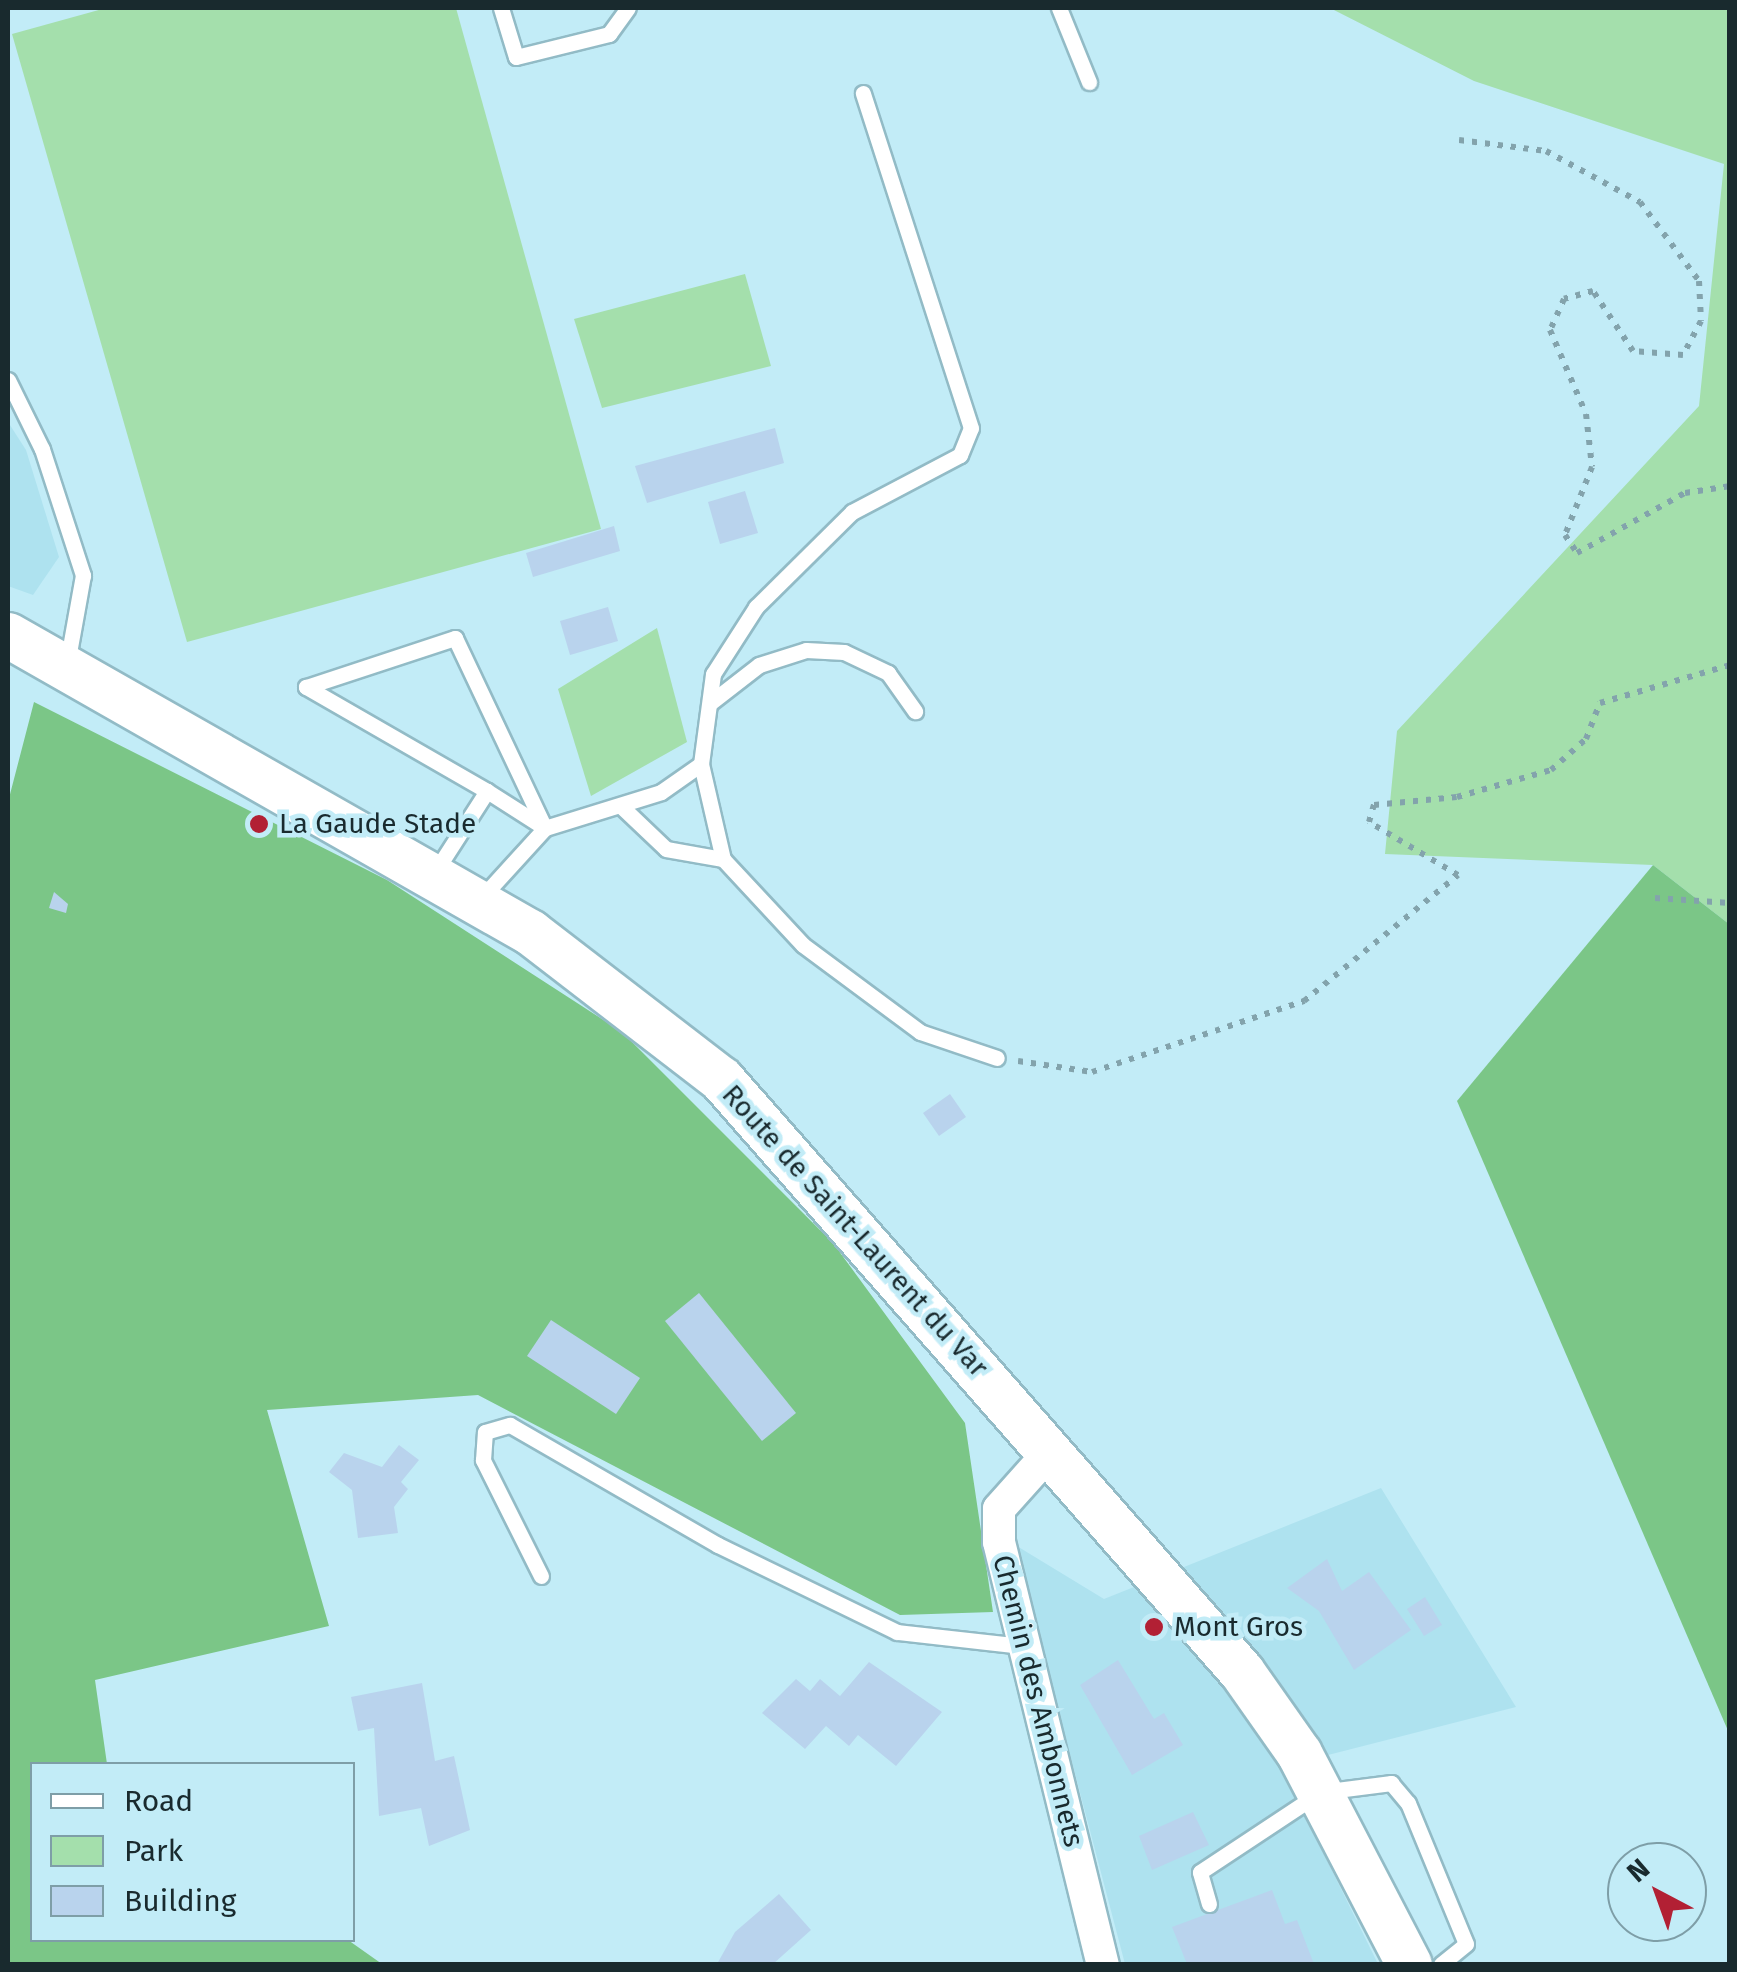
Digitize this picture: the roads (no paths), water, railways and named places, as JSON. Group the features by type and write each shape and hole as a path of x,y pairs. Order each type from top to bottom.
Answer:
{"main road":[{"name":"Route de Saint-Laurent du Var","path":"8,635 479,902 581,968 721,1079 1242,1672 1321,1792 1409,1964"}],"street":[{"name":"Chemin des Ambonnets","path":"1049,1453 999,1509 1021,1646 1104,1964"}],"lane":[{"path":"501,8 516,57 609,34 628,8"},
{"path":"1058,8 1089,82"},
{"path":"863,93 972,428 936,475 852,512 756,607 712,674 701,764 723,858 855,990 920,1032 997,1058"},
{"path":"8,380 42,449 83,575 66,666"},
{"path":"455,638 546,828 487,791 306,688 455,638"},
{"path":"710,703 759,665 806,650 844,652 888,673 915,711"},
{"path":"479,902 546,828 623,808 701,764"},
{"path":"432,876 487,791"},
{"path":"623,808 666,849 723,858"},
{"path":"540,1576 483,1460 485,1432 510,1425 718,1545 898,1632 1021,1646"},
{"path":"1209,1904 1200,1872 1321,1792 1391,1783 1408,1802 1466,1944 1441,1964"}],"place":[{"name":"La Gaude Stade","path":"259,824"},
{"name":"Mont Gros","path":"1154,1627"}]}
